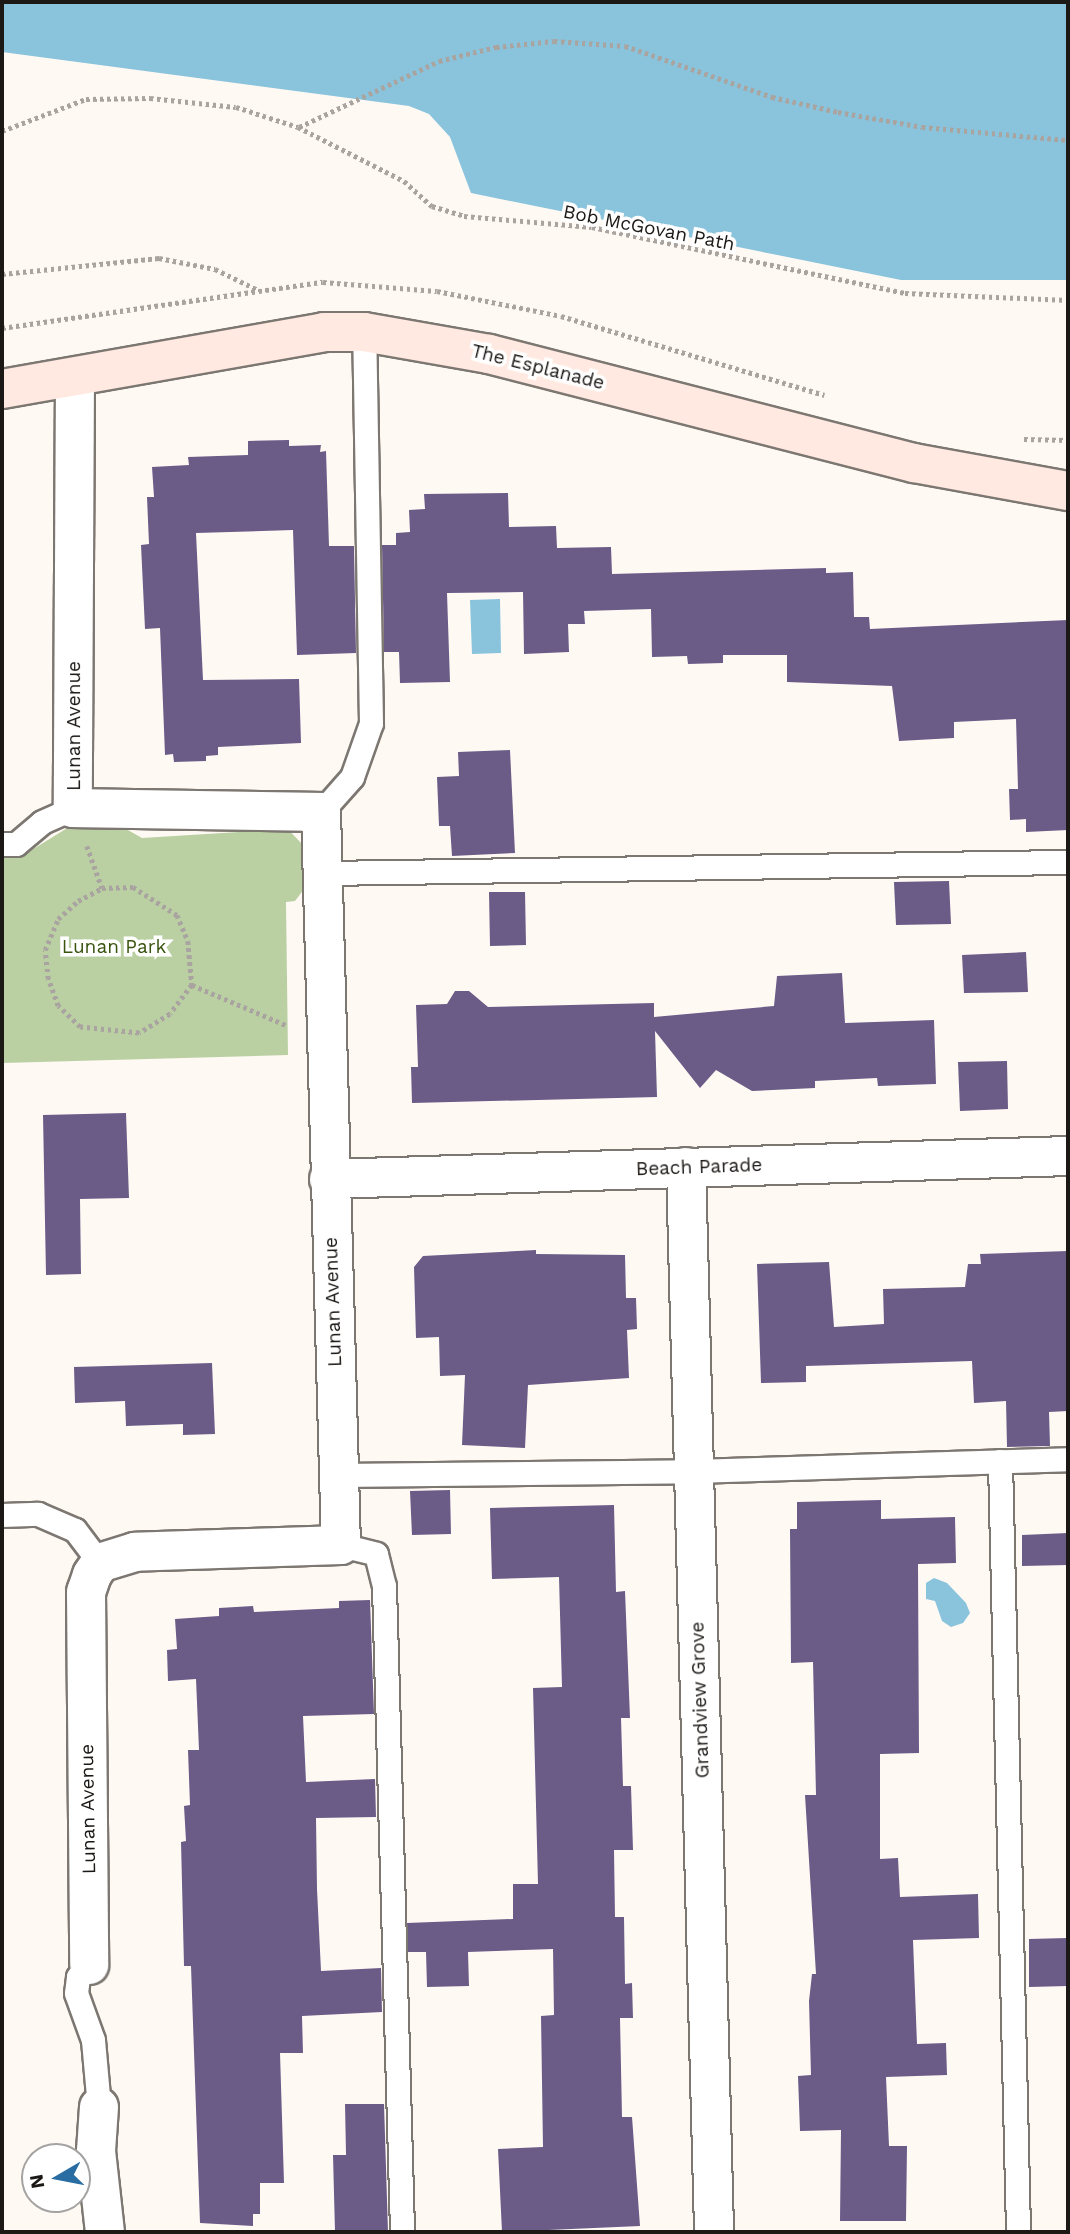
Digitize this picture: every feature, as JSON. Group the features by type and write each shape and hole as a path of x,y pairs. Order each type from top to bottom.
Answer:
{"street":[{"name":"The Esplanade","path":"2,389 324,332 364,332 489,354 914,463 1068,491"},
{"name":"Lunan Avenue","path":"75,377 74,808 321,812 341,1545"},
{"name":"Beach Parade","path":"329,1179 1068,1156"},
{"name":"Grandview Grove","path":"686,1167 714,2232"},
{"path":"100,1563 135,1552 341,1545"},
{"name":"Lunan Avenue","path":"89,1965 86,1592 100,1563"},
{"name":"Lunan Avenue","path":"99,2107 96,2151 105,2232"}],"lane":[{"path":"321,812 352,778 371,723 364,332"},
{"path":"2,844 16,844 42,822 74,808"},
{"path":"324,873 1068,862"},
{"path":"338,1475 694,1471 1068,1458"},
{"path":"1000,1461 1018,2232"},
{"path":"2,1515 38,1514 75,1530 100,1563"},
{"path":"341,1545 376,1554 384,1586 402,2232"},
{"name":"Lunan Avenue","path":"89,1965 78,1977 76,1993 93,2040 99,2107"}],"path":[{"path":"298,127 439,61 496,47 554,41 625,46 772,97 838,112 922,127 1068,140"},
{"name":"Bob McGovan Path","path":"2,131 86,99 150,98 236,107 298,127 404,181 432,206 464,216 592,227 905,293 1068,300"},
{"path":"2,274 159,258 215,269 259,291"},
{"path":"2,328 323,282 436,291 561,316 834,398"},
{"path":"1018,439 1068,440"},
{"path":"133,887 177,915 188,941 192,985 170,1014 139,1032 80,1027 58,1006 47,979 45,950 58,919 78,901 102,888 133,887"},
{"path":"192,985 327,1042"}],"green space":[{"name":"Lunan Park","path":"261,820 282,823 303,845 304,889 295,901 286,902 288,1055 2,1063 2,856 22,856 77,822 112,821 142,838 255,831"}],"water":[{"path":"2,2 1068,2 1068,280 901,280 471,193 450,137 429,114 409,106 2,52"},
{"path":"500,599 501,653 472,654 470,600"},
{"path":"934,1578 947,1583 966,1603 970,1613 963,1623 951,1627 942,1621 935,1601 926,1599 926,1583"}],"building":[{"path":"289,440 289,446 321,445 320,452 326,451 329,546 354,546 356,653 297,655 293,530 196,533 203,680 299,679 301,743 218,747 218,755 206,756 206,761 174,762 173,754 165,755 160,628 145,629 141,545 149,544 147,497 154,497 152,467 189,465 188,457 248,455 248,441"},
{"path":"508,493 509,527 556,526 557,548 611,547 612,574 826,568 826,573 853,572 854,617 869,617 870,629 1068,620 1068,830 1026,832 1026,819 1010,820 1009,789 1018,789 1016,719 954,722 954,738 899,741 892,686 787,682 787,655 723,655 723,663 688,664 687,656 652,657 651,609 584,611 585,624 568,624 569,652 524,654 523,592 447,593 450,682 400,683 399,652 384,652 382,545 396,545 396,533 410,532 409,510 425,509 424,494"},
{"path":"510,750 515,853 452,856 450,826 439,826 437,777 459,776 458,752"},
{"path":"949,881 951,924 896,925 894,882"},
{"path":"489,892 525,892 526,945 490,946"},
{"path":"1026,952 1028,992 964,993 962,955"},
{"path":"842,973 845,1023 934,1020 936,1084 878,1086 877,1078 815,1081 815,1088 752,1091 716,1070 700,1088 655,1031 657,1097 412,1103 411,1067 418,1067 416,1005 447,1004 455,991 469,991 488,1007 654,1003 654,1017 774,1006 777,976"},
{"path":"1007,1061 1008,1109 960,1111 958,1062"},
{"path":"126,1113 129,1198 80,1199 81,1274 46,1275 43,1115"},
{"path":"536,1250 536,1254 625,1255 626,1298 636,1298 637,1329 627,1330 629,1378 528,1385 525,1448 462,1445 465,1375 440,1376 439,1337 416,1338 414,1267 423,1256"},
{"path":"1068,1251 1068,1411 1049,1412 1050,1446 1007,1447 1006,1401 974,1403 972,1361 806,1366 806,1382 761,1383 757,1264 829,1262 834,1327 884,1324 883,1289 965,1287 968,1264 981,1264 980,1254"},
{"path":"212,1363 215,1434 183,1435 183,1424 126,1426 125,1401 75,1403 74,1367"},
{"path":"450,1490 451,1534 412,1535 410,1491"},
{"path":"881,1500 881,1519 955,1517 956,1563 918,1564 919,1753 880,1754 880,1859 898,1858 900,1897 978,1894 979,1938 913,1940 917,2044 946,2043 947,2075 886,2077 889,2146 907,2146 906,2221 840,2221 841,2130 800,2131 798,2076 811,2075 809,2001 812,1974 816,1974 805,1795 816,1795 813,1662 791,1663 790,1529 797,1529 797,1502"},
{"path":"614,1505 616,1592 625,1591 630,1718 621,1718 623,1786 631,1786 633,1850 614,1850 615,1917 624,1917 625,1984 632,1983 633,2018 620,2018 622,2117 632,2117 640,2226 502,2232 498,2149 543,2147 541,2016 554,2015 553,1949 468,1952 469,1986 427,1987 426,1952 408,1952 407,1923 513,1919 513,1884 538,1884 533,1688 562,1687 559,1577 492,1579 490,1508"},
{"path":"1068,1533 1068,1565 1022,1566 1022,1535"},
{"path":"370,1600 374,1714 303,1716 306,1782 375,1779 376,1817 316,1818 317,1889 321,1971 381,1968 382,2012 302,2016 303,2053 280,2053 284,2183 260,2183 260,2214 253,2214 253,2226 200,2223 191,1966 184,1966 181,1842 186,1841 184,1806 190,1805 188,1750 199,1750 196,1679 168,1681 167,1650 177,1649 175,1619 219,1616 219,1608 253,1606 254,1612 339,1608 339,1601"},
{"path":"1068,1938 1068,1986 1029,1987 1029,1939"},
{"path":"345,2104 384,2104 388,2232 335,2232 333,2155 346,2155"}]}
